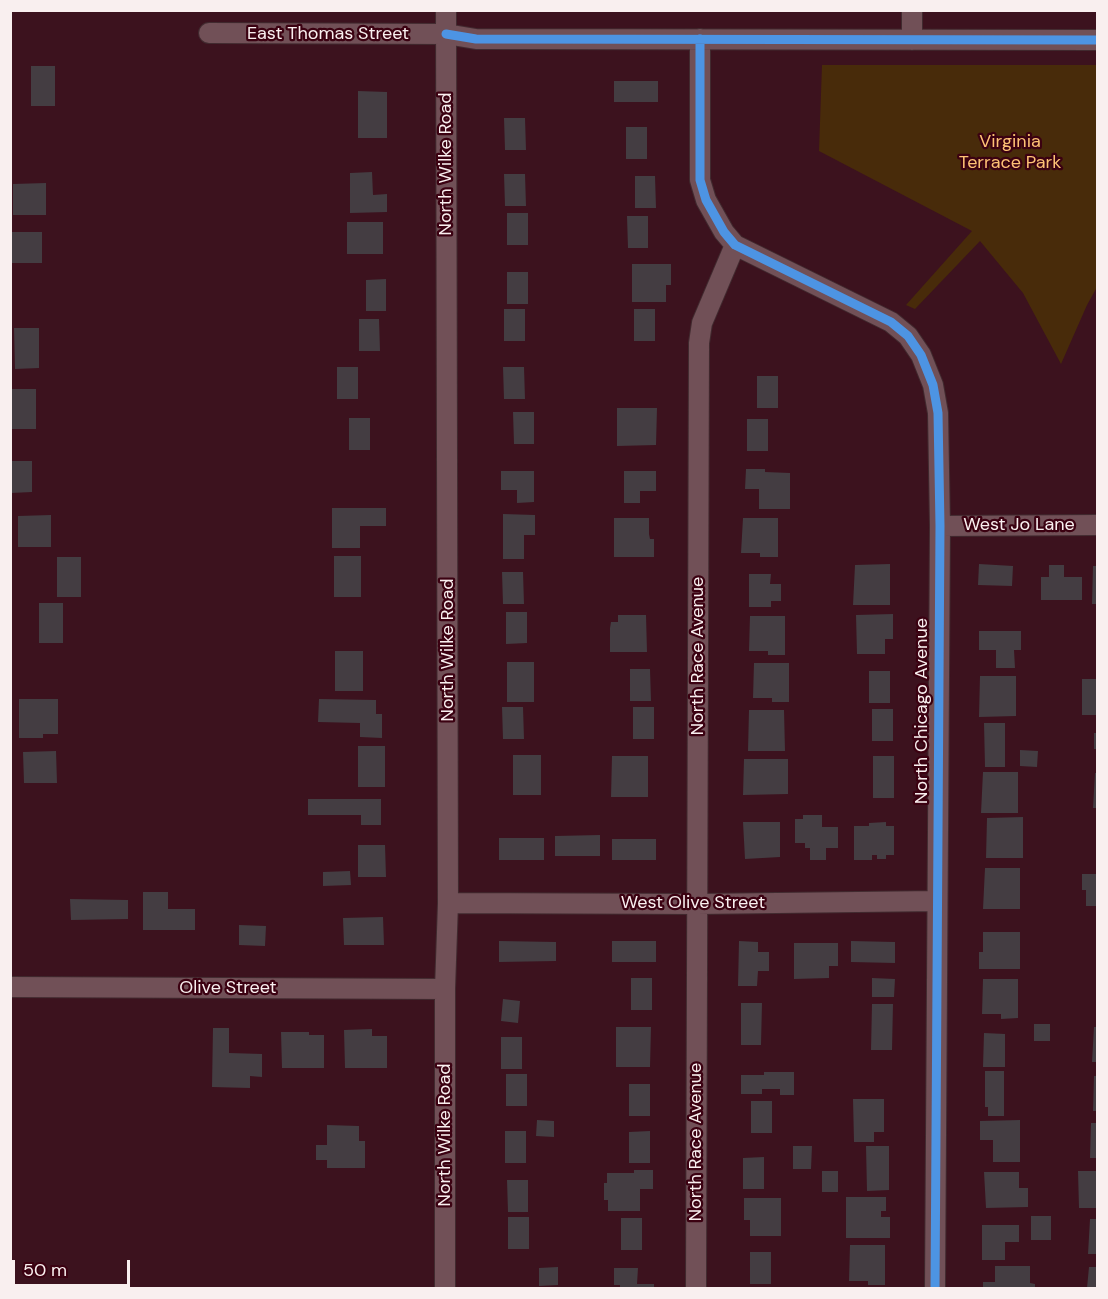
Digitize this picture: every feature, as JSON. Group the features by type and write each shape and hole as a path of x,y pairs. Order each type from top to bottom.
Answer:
{"street":[{"name":"North Wilke Road","path":"445,1288 445,989 448,903 446,10"},
{"path":"912,10 912,40"},
{"name":"East Thomas Street","path":"209,33 446,34 476,39 1098,40"},
{"path":"700,39 700,180 706,200 724,232 735,245"},
{"name":"North Chicago Avenue","path":"735,245 891,322 908,336 921,355 933,385 938,413 940,526 935,1288"},
{"name":"North Race Avenue","path":"696,1288 699,343 702,323 735,245"},
{"name":"West Jo Lane","path":"940,526 1098,525"},
{"name":"West Olive Street","path":"448,903 698,904 937,901"},
{"name":"Olive Street","path":"10,987 445,989"}],"green space":[{"name":"Virginia Terrace Park","path":"822,65 1097,65 1097,287 1061,364 1023,293 980,241 915,309 906,305 972,231 819,151"}],"building":[{"path":"31,66 55,66 55,106 31,106"},
{"path":"614,81 658,81 658,102 614,102"},
{"path":"358,91 387,92 387,138 358,138"},
{"path":"504,118 525,118 526,150 505,150"},
{"path":"626,127 647,127 647,159 626,159"},
{"path":"372,172 373,195 387,194 387,212 350,213 350,173"},
{"path":"504,174 525,174 526,206 505,206"},
{"path":"635,176 655,176 656,208 635,208"},
{"path":"46,183 46,215 13,215 13,184"},
{"path":"507,213 528,213 528,245 507,245"},
{"path":"627,216 648,216 648,248 628,248"},
{"path":"347,222 383,222 383,254 347,254"},
{"path":"10,232 42,232 42,263 10,263"},
{"path":"632,264 671,264 671,285 666,285 666,302 632,302"},
{"path":"507,272 528,272 528,304 507,304"},
{"path":"386,279 386,311 366,311 366,280"},
{"path":"504,309 525,309 525,341 504,341"},
{"path":"634,309 655,309 655,341 634,341"},
{"path":"359,319 379,319 380,351 359,351"},
{"path":"14,328 39,328 39,368 15,369"},
{"path":"337,367 358,367 358,399 337,399"},
{"path":"503,367 524,367 525,399 504,399"},
{"path":"757,376 778,376 778,408 757,408"},
{"path":"12,389 36,389 36,429 12,429"},
{"path":"617,408 657,408 656,445 617,446"},
{"path":"513,412 534,412 534,444 514,444"},
{"path":"349,418 370,418 370,450 349,450"},
{"path":"747,419 768,419 768,451 747,451"},
{"path":"11,461 32,461 32,492 11,493"},
{"path":"746,469 790,473 790,509 759,509 759,489 745,489"},
{"path":"501,471 534,471 534,502 517,503 517,490 501,490"},
{"path":"624,471 656,471 656,491 640,491 640,503 624,503"},
{"path":"332,508 386,508 386,526 360,526 360,548 332,548"},
{"path":"503,514 535,515 535,535 524,535 524,559 503,559"},
{"path":"51,515 51,547 18,547 18,516"},
{"path":"614,518 649,518 650,539 654,539 654,557 614,557"},
{"path":"743,518 778,518 778,557 760,557 760,553 741,553"},
{"path":"334,556 361,556 361,597 334,597"},
{"path":"57,557 81,557 81,597 57,597"},
{"path":"890,564 890,605 853,605 855,565"},
{"path":"979,564 1013,566 1012,586 978,585"},
{"path":"1049,565 1064,565 1064,577 1082,577 1082,600 1041,600 1041,577 1049,577"},
{"path":"1093,566 1098,566 1098,604 1092,604"},
{"path":"502,572 523,572 524,604 503,604"},
{"path":"749,574 771,574 770,584 781,584 781,601 771,601 771,607 749,607"},
{"path":"39,603 63,603 63,643 39,643"},
{"path":"506,612 527,612 527,643 506,644"},
{"path":"893,614 893,639 885,639 885,654 857,654 856,615"},
{"path":"618,615 646,615 647,652 610,652 611,622 618,622"},
{"path":"750,616 785,616 785,655 768,655 768,651 749,651"},
{"path":"979,631 1021,631 1021,650 1014,650 1015,668 996,668 996,650 979,650"},
{"path":"335,651 363,651 363,691 335,691"},
{"path":"507,662 534,662 534,702 507,702"},
{"path":"754,663 789,663 789,702 772,702 772,698 753,698"},
{"path":"630,669 650,669 651,701 630,701"},
{"path":"869,671 890,671 890,703 869,703"},
{"path":"980,676 1016,676 1016,716 979,717"},
{"path":"1082,679 1098,679 1098,715 1082,715"},
{"path":"19,699 58,699 58,734 43,734 43,738 19,738"},
{"path":"319,699 376,700 376,714 382,714 382,738 360,737 360,723 318,722"},
{"path":"502,707 523,707 524,739 503,739"},
{"path":"633,707 654,707 654,739 633,739"},
{"path":"872,709 893,709 893,741 872,741"},
{"path":"749,710 784,710 785,751 748,751"},
{"path":"984,723 1005,723 1005,767 985,767"},
{"path":"1094,733 1098,733 1098,749 1094,749"},
{"path":"358,746 385,746 385,787 358,787"},
{"path":"1020,750 1038,751 1037,767 1020,766"},
{"path":"56,751 57,783 24,783 23,752"},
{"path":"513,755 541,755 541,795 513,795"},
{"path":"612,756 648,756 648,797 611,797"},
{"path":"873,756 894,756 894,798 873,798"},
{"path":"744,759 788,759 788,794 743,795"},
{"path":"983,772 1018,772 1018,813 981,813"},
{"path":"1095,773 1098,773 1098,808 1093,808"},
{"path":"308,799 381,799 381,825 361,825 361,815 308,815"},
{"path":"803,815 822,815 822,827 838,827 838,848 826,848 826,860 810,860 810,848 805,848 805,843 795,843 795,819 803,819"},
{"path":"1023,817 1023,858 986,858 987,818"},
{"path":"743,822 780,822 780,857 745,859"},
{"path":"886,822 886,826 894,826 894,855 886,855 886,859 877,859 877,855 872,855 872,860 854,860 854,826 869,826 869,823"},
{"path":"600,835 600,856 555,856 555,836"},
{"path":"499,838 544,838 544,860 499,860"},
{"path":"612,839 656,839 656,860 612,860"},
{"path":"358,845 385,845 386,877 358,877"},
{"path":"985,868 1020,868 1020,909 983,909"},
{"path":"350,871 351,885 323,886 323,872"},
{"path":"1082,874 1098,874 1098,906 1086,906 1086,890 1082,890"},
{"path":"143,892 168,892 168,909 195,909 195,930 143,930"},
{"path":"70,899 128,900 128,919 71,920"},
{"path":"383,917 384,945 344,945 343,918"},
{"path":"239,925 266,926 265,946 239,945"},
{"path":"983,932 1020,932 1020,969 979,969 979,952 983,952"},
{"path":"499,941 556,942 556,961 499,962"},
{"path":"612,941 656,941 656,962 612,962"},
{"path":"739,941 758,942 758,952 769,952 769,971 758,971 757,986 738,986"},
{"path":"851,941 895,942 895,963 851,962"},
{"path":"794,943 838,943 838,966 829,966 829,978 794,979"},
{"path":"631,978 652,978 652,1010 631,1010"},
{"path":"872,978 895,979 894,997 872,997"},
{"path":"983,979 1018,979 1018,1018 1001,1019 1001,1014 982,1014"},
{"path":"503,999 520,1001 518,1023 501,1021"},
{"path":"741,1003 762,1003 761,1045 741,1045"},
{"path":"872,1004 893,1004 892,1050 871,1050"},
{"path":"1034,1024 1050,1024 1050,1041 1034,1041"},
{"path":"616,1027 651,1027 650,1067 616,1067"},
{"path":"1094,1027 1098,1027 1098,1062 1092,1062"},
{"path":"213,1028 229,1028 229,1053 262,1054 262,1077 250,1076 250,1088 212,1087"},
{"path":"372,1029 372,1036 387,1036 387,1068 345,1068 344,1030"},
{"path":"281,1032 309,1032 309,1035 324,1035 324,1068 282,1068"},
{"path":"984,1033 1005,1034 1005,1067 983,1067"},
{"path":"501,1037 522,1037 522,1069 501,1069"},
{"path":"985,1071 1004,1071 1004,1116 988,1116 988,1107 985,1107"},
{"path":"764,1072 794,1072 794,1095 780,1095 780,1089 762,1089 762,1094 741,1094 741,1075 764,1075"},
{"path":"506,1074 527,1074 527,1106 506,1106"},
{"path":"1094,1076 1098,1076 1098,1111 1093,1111"},
{"path":"629,1084 650,1084 650,1116 629,1116"},
{"path":"853,1099 884,1099 884,1132 874,1132 874,1142 854,1142"},
{"path":"751,1101 772,1101 772,1133 751,1133"},
{"path":"537,1120 554,1121 554,1137 536,1136"},
{"path":"1020,1120 1020,1162 993,1162 993,1140 980,1140 980,1121"},
{"path":"1091,1123 1098,1123 1098,1158 1090,1158"},
{"path":"327,1125 359,1126 359,1141 365,1141 365,1168 327,1168 327,1160 316,1160 316,1145 327,1145"},
{"path":"505,1131 526,1131 526,1163 505,1163"},
{"path":"650,1131 650,1163 629,1163 629,1132"},
{"path":"793,1146 812,1146 811,1169 793,1169"},
{"path":"866,1146 889,1146 889,1190 867,1191"},
{"path":"764,1157 764,1189 743,1189 743,1158"},
{"path":"634,1170 653,1170 653,1189 640,1189 640,1211 608,1211 608,1200 604,1200 604,1183 607,1183 607,1173 634,1173"},
{"path":"822,1171 838,1171 838,1192 822,1192"},
{"path":"1078,1171 1098,1171 1098,1208 1079,1208"},
{"path":"984,1172 1019,1172 1019,1188 1028,1188 1028,1207 986,1208"},
{"path":"507,1180 528,1180 528,1212 508,1212"},
{"path":"846,1197 886,1197 886,1211 881,1211 881,1217 890,1217 890,1238 846,1238"},
{"path":"744,1198 781,1198 781,1236 750,1236 750,1220 744,1220"},
{"path":"1031,1216 1051,1216 1051,1240 1031,1240"},
{"path":"508,1217 529,1217 529,1249 508,1249"},
{"path":"621,1218 642,1218 642,1250 621,1250"},
{"path":"1090,1219 1098,1219 1098,1254 1088,1254"},
{"path":"982,1225 1019,1225 1019,1242 1005,1242 1005,1260 982,1260"},
{"path":"850,1245 885,1245 885,1285 868,1285 868,1281 849,1281"},
{"path":"750,1252 771,1252 771,1284 750,1284"},
{"path":"995,1266 1030,1266 1030,1283 1035,1284 1035,1288 983,1288 983,1282 995,1282"},
{"path":"558,1267 558,1285 539,1286 539,1268"},
{"path":"1089,1267 1098,1267 1098,1288 1087,1288"},
{"path":"614,1268 638,1268 637,1284 654,1284 654,1288 620,1288 620,1285 614,1285"}],"cycle path":[{"path":"446,34 476,39 1098,40"},
{"path":"700,39 700,180 706,200 724,232 735,245 891,322 908,336 921,355 933,385 938,413 940,526 935,1288"}]}
